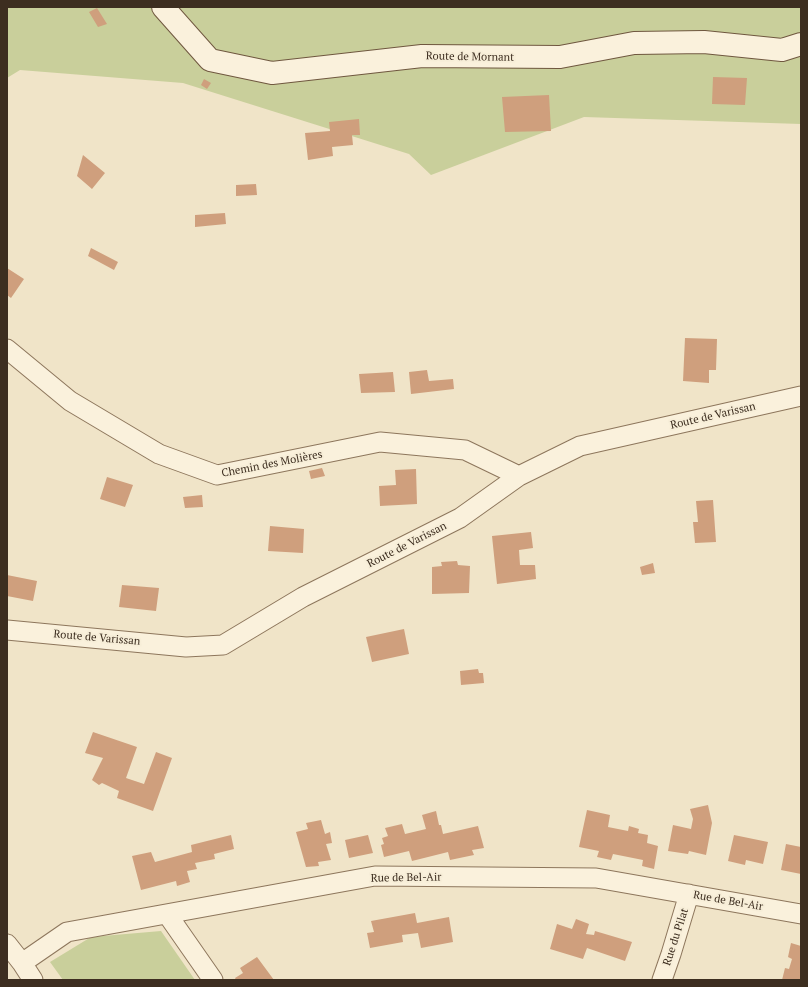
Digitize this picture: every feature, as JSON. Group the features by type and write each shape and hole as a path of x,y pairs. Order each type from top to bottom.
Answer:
{"main road":[{"name":"Route de Mornant","path":"163,7 210,60 272,73 422,56 560,58 634,43 704,42 782,50 801,44"}],"street":[{"name":"Chemin des Molières","path":"7,348 70,401 159,454 217,475 380,442 465,450 520,476"},
{"name":"Route de Varissan","path":"7,630 186,647 223,645 303,597 460,518 520,476 580,446 801,396"},
{"name":"Rue de Bel-Air","path":"29,975 67,932 375,876 596,878 801,914"},
{"name":"Rue du Pilat","path":"662,980 689,894"},
{"path":"167,914 213,980"},
{"path":"7,944 29,975"}],"green space":[{"path":"7,7 801,7 801,124 584,117 431,175 409,154 183,83 20,70 7,78"},
{"path":"161,931 195,980 63,980 50,962 91,937"}],"building":[{"path":"97,8 107,24 98,27 89,12"},
{"path":"713,77 747,78 745,105 712,104"},
{"path":"204,79 211,83 207,89 201,85"},
{"path":"549,95 551,131 505,132 502,97"},
{"path":"359,119 360,135 352,135 353,145 332,147 333,156 308,160 305,133 330,131 329,122"},
{"path":"83,155 105,173 92,189 77,176"},
{"path":"256,184 257,195 236,196 236,185"},
{"path":"225,213 226,224 195,227 195,215"},
{"path":"91,248 118,262 114,270 88,256"},
{"path":"7,268 24,279 11,298 7,295"},
{"path":"685,338 717,339 716,370 709,370 709,383 683,381"},
{"path":"427,370 429,381 453,379 454,389 411,394 409,372"},
{"path":"393,372 395,392 361,393 359,374"},
{"path":"322,468 325,476 311,479 309,471"},
{"path":"416,469 417,504 380,506 379,486 396,485 395,470"},
{"path":"107,477 133,485 125,507 100,499"},
{"path":"202,495 203,507 185,508 183,497"},
{"path":"713,500 716,542 695,543 693,522 698,522 696,501"},
{"path":"270,526 304,529 303,553 268,551"},
{"path":"531,532 533,548 519,550 520,565 535,565 536,579 497,584 492,536"},
{"path":"457,561 458,565 470,566 469,593 432,594 432,567 442,566 441,562"},
{"path":"653,563 655,573 642,575 640,567"},
{"path":"7,575 37,581 33,601 7,596"},
{"path":"122,585 159,588 156,611 119,607"},
{"path":"404,629 409,654 372,662 366,637"},
{"path":"478,669 479,673 483,673 484,683 461,685 460,671"},
{"path":"93,732 137,747 126,778 144,784 156,752 172,758 153,811 117,798 119,791 102,783 99,785 92,780 103,758 85,753"},
{"path":"708,805 712,823 706,855 689,851 688,854 668,851 673,825 691,829 693,819 690,809"},
{"path":"587,810 610,815 608,827 628,831 629,826 639,829 638,833 648,835 647,843 658,846 654,869 642,866 643,860 613,854 611,860 597,857 599,851 579,847"},
{"path":"436,811 439,825 441,825 443,834 478,826 484,848 472,850 474,855 450,860 448,852 412,861 409,851 384,857 381,845 384,844 382,838 388,836 385,828 402,824 405,834 426,829 422,815"},
{"path":"321,820 325,834 330,832 332,843 326,844 331,860 318,862 319,866 306,867 296,832 308,829 306,823"},
{"path":"231,835 234,849 214,854 215,859 195,863 197,869 187,871 190,882 177,886 176,881 141,890 132,856 151,852 155,862 192,852 191,845"},
{"path":"368,835 373,853 349,858 345,840"},
{"path":"734,835 768,842 763,864 746,860 745,865 728,861"},
{"path":"786,844 801,847 801,874 781,870"},
{"path":"415,913 417,923 449,917 453,942 421,948 418,933 402,935 403,942 370,948 367,933 374,932 371,921"},
{"path":"576,919 589,924 586,934 594,935 595,931 632,942 625,961 587,948 583,959 550,949 557,924 572,929"},
{"path":"791,943 801,946 801,980 782,980 785,968 789,969 792,959 788,957"},
{"path":"257,957 274,980 236,980 235,978 243,973 240,968"}]}
